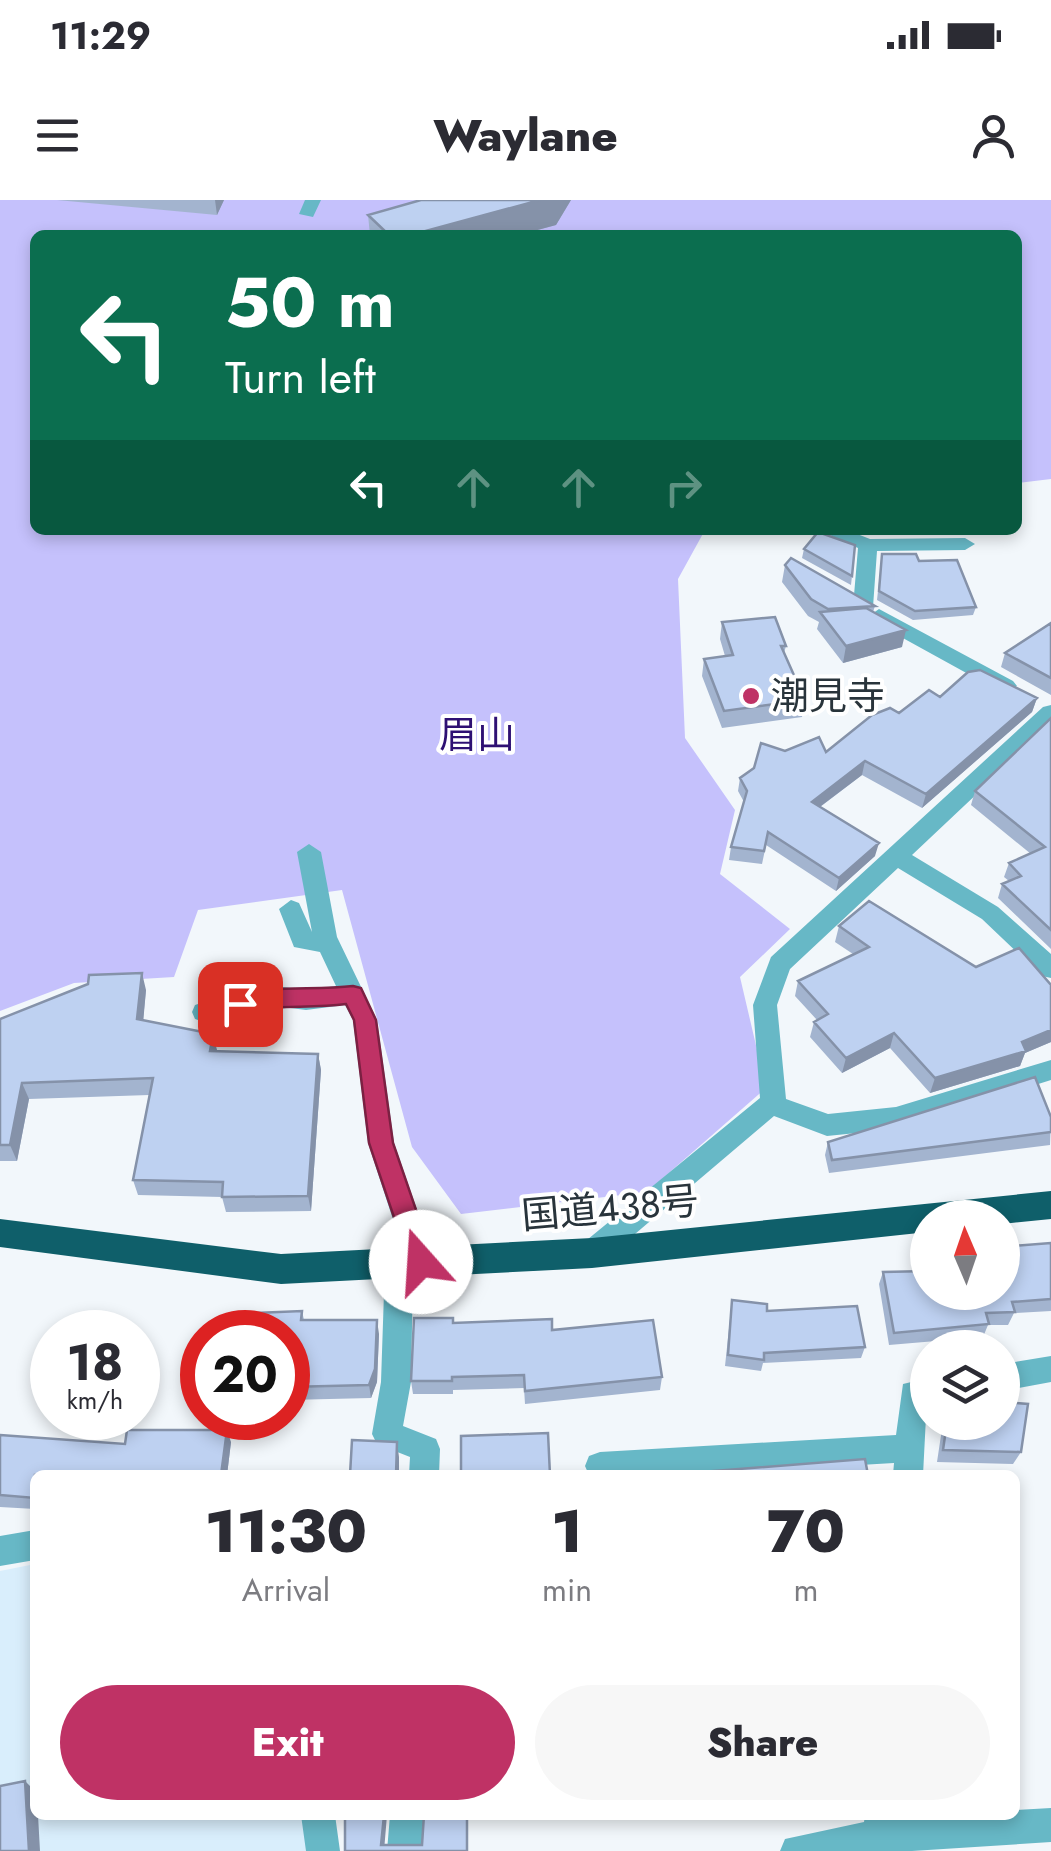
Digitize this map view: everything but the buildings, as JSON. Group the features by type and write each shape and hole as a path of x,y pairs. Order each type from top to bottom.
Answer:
{"highway":[{"name":"国道438号","path":"1020,1208 1051,1205"},
{"name":"国道438号","path":"0,1233 281,1268 592,1253 910,1220"}],"street":[{"path":"841,535 868,545 965,544"},
{"path":"863,607 868,545"},
{"path":"592,1253 771,1104 775,1092 765,1005 780,964 896,856 1040,704 840,594"},
{"path":"309,852 328,944 365,1020 381,1143 410,1262 387,1434 425,1448 424,1470"},
{"path":"896,856 990,913 1051,969"},
{"path":"291,909 302,940 328,944"},
{"path":"204,1012 275,996 306,1000 353,994"},
{"path":"771,1104 828,1125 896,1118 1051,1070"},
{"path":"1020,1375 1051,1369"},
{"path":"600,1466 909,1461"},
{"path":"0,1552 30,1546"},
{"path":"319,1820 323,1851"},
{"path":"404,1851 407,1820"},
{"path":"797,1851 881,1826 1051,1825"}],"shaded area":[{"path":"30,1565 30,1820 311,1820 314,1851 0,1851 0,1571"}],"green space":[{"name":"眉山","path":"0,200 1051,200 1051,479 1022,483 1022,230 30,230 30,535 702,535 678,579 685,738 735,810 720,874 790,929 740,977 766,1088 647,1192 461,1214 412,1147 342,890 198,910 174,977 74,983 0,1011"}],"place":[{"name":"潮見寺","path":"751,696"}],"route":[{"path":"240,1004 275,996 306,1000 353,994 365,1020 381,1143 421,1262"}]}
